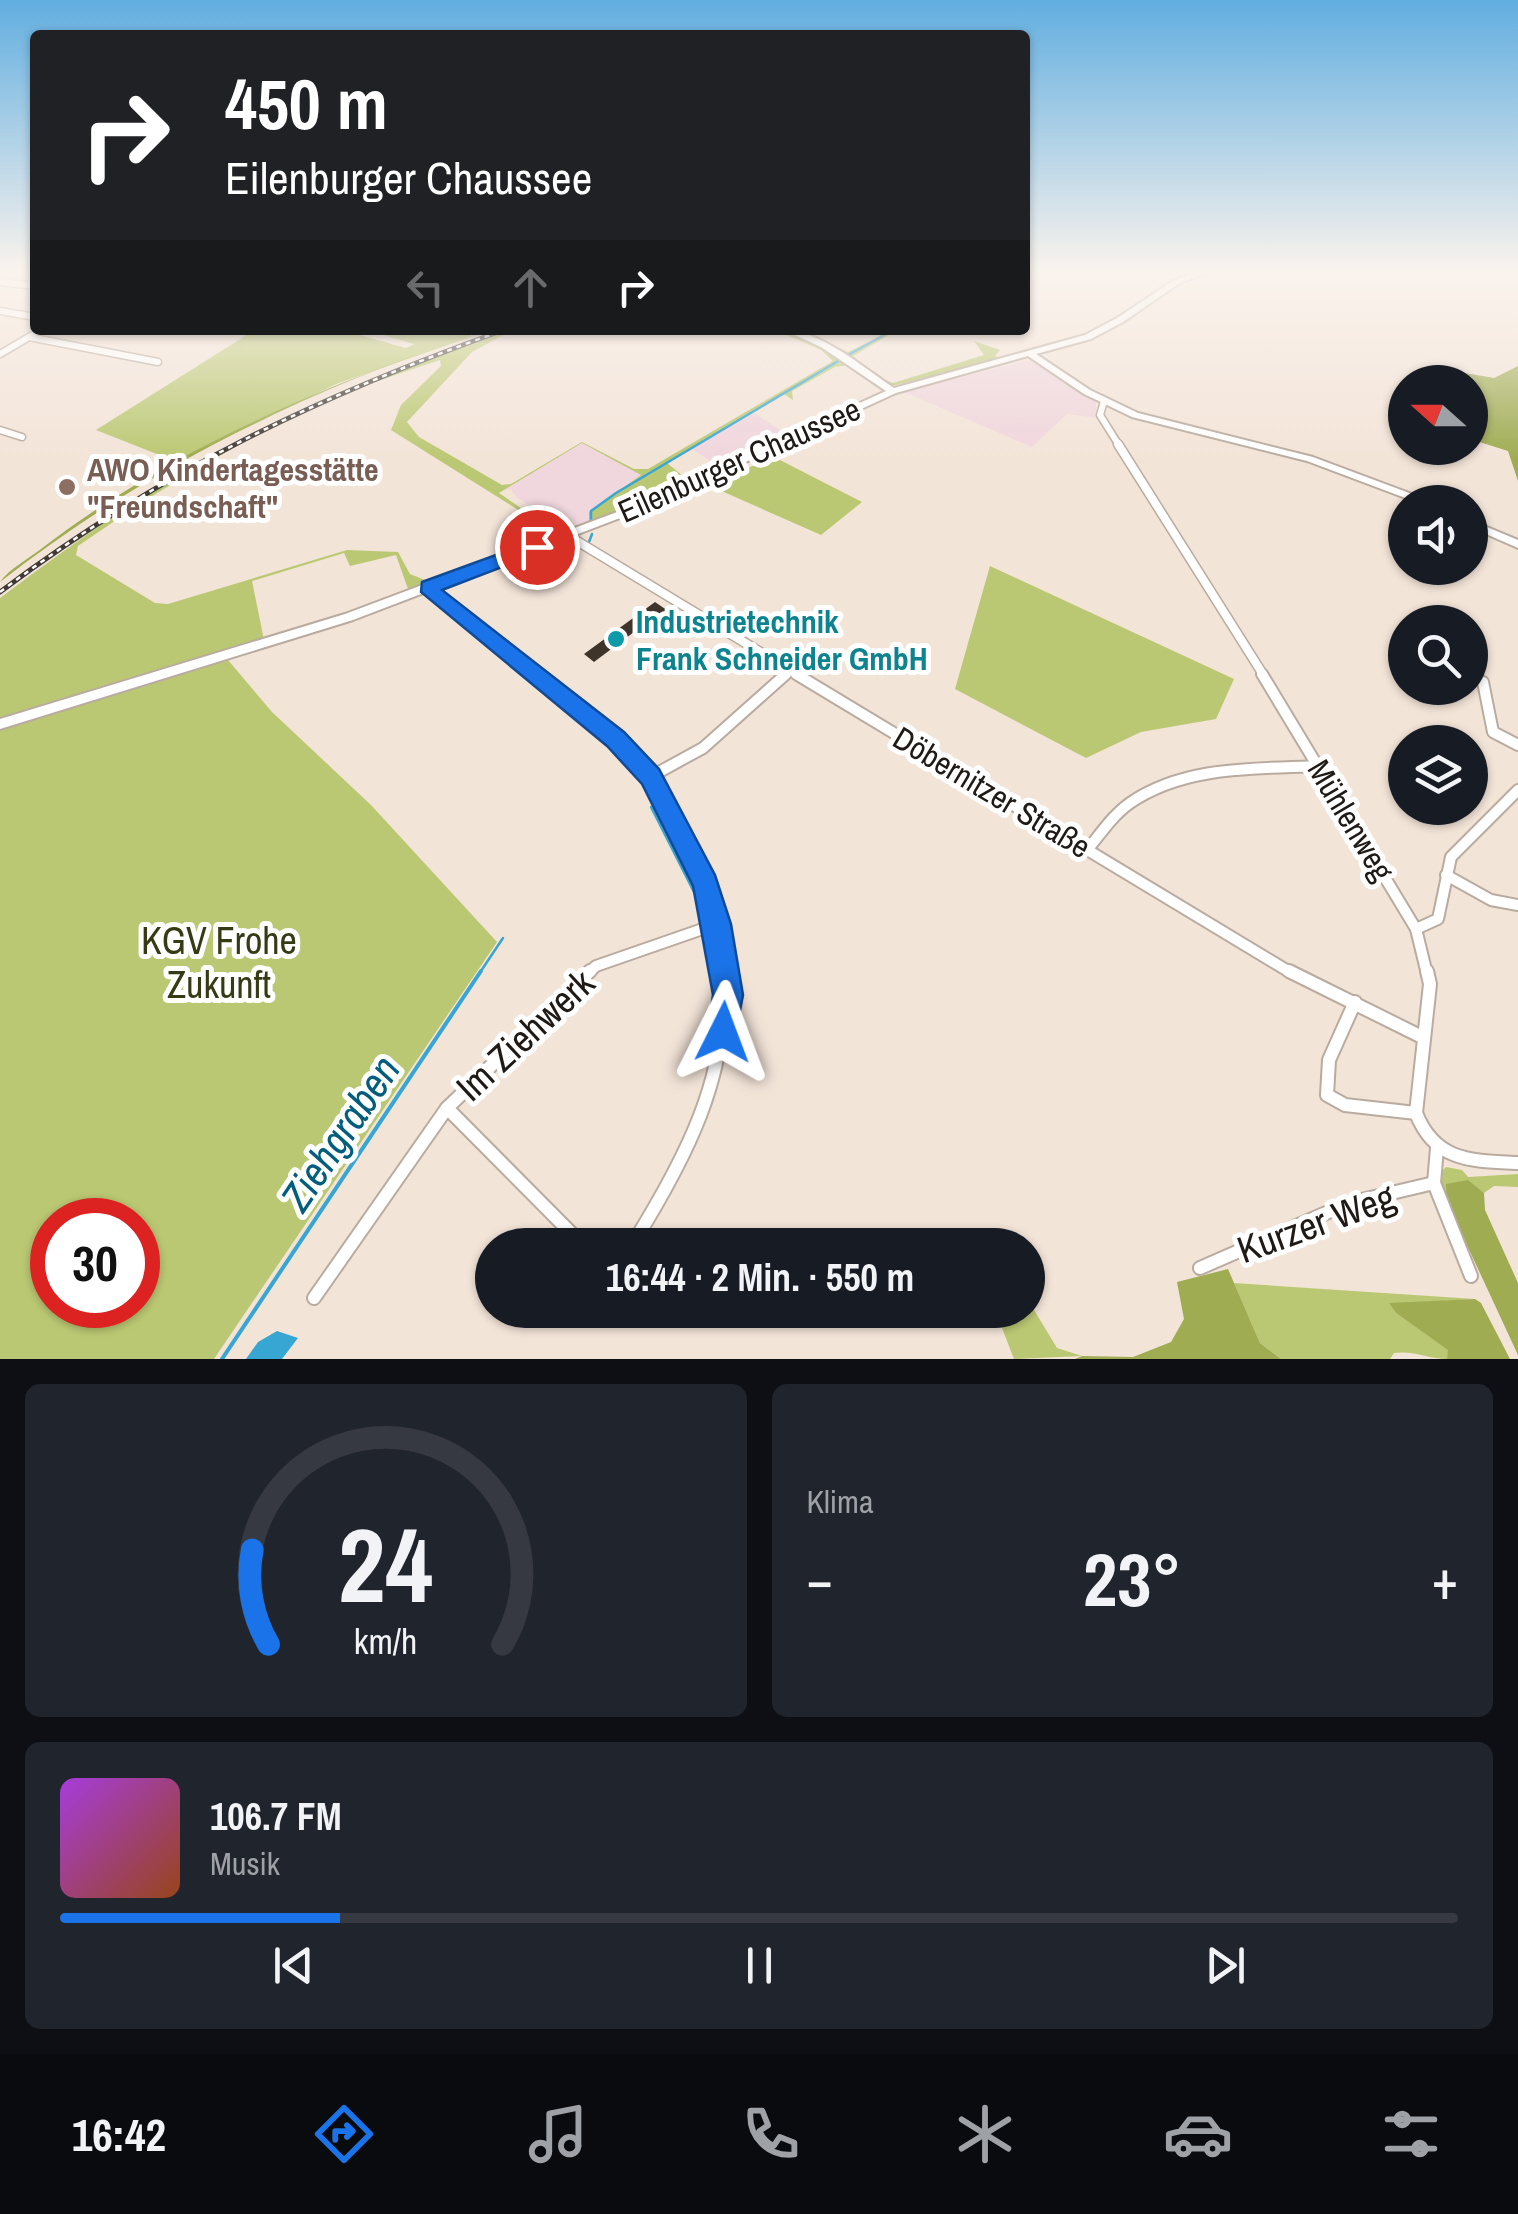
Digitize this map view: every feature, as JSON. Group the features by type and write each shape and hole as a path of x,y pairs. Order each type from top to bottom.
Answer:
{"main road":[{"name":"Eilenburger Chaussee","path":"0,724 294,636 567,535 758,455 888,393 1097,332"},
{"path":"801,335 824,344 888,393"},
{"path":"1034,353 1104,402 1162,424 1335,466 1388,487"},
{"path":"1488,530 1518,544"}],"street":[{"path":"0,354 32,335"},
{"path":"29,337 158,362"},
{"name":"Mühlenweg","path":"1104,402 1100,415 1320,766 1416,930 1430,984 1416,1112"},
{"path":"0,430 22,437"},
{"name":"Döbernitzer Straße","path":"567,535 1292,973 1424,1038"},
{"path":"429,587 446,605 616,739 650,777 706,884 717,924 728,995 718,1068 703,1116 667,1192 643,1228"},
{"path":"650,777 702,748 790,670"},
{"path":"1488,705 1493,732 1518,745"},
{"path":"1088,849 1127,805 1162,785 1217,772 1320,766"},
{"path":"1416,930 1438,919 1446,875 1459,845 1518,790"},
{"path":"1446,875 1491,900 1518,906"},
{"name":"Im Ziehwerk","path":"314,1298 447,1108 563,993 596,966 717,924"},
{"path":"1355,1002 1326,1070 1323,1084 1327,1095 1345,1105 1416,1112 1420,1129 1437,1148 1456,1158 1518,1163"},
{"name":"Im Ziehwerk","path":"447,1108 567,1228"},
{"path":"1437,1148 1434,1184 1471,1276"},
{"name":"Kurzer Weg","path":"1200,1268 1350,1203 1434,1184"}],"shaded area":[{"path":"1029,360 1044,365 1096,400 1096,418 1067,414 1032,447 904,392"},
{"path":"753,412 788,435 719,467 691,448"},
{"path":"582,443 642,475 589,512 589,522 565,528 548,517 549,512 543,508 535,509 511,489 504,490"}],"green space":[{"path":"359,335 406,348 414,344 383,335 477,335 336,384 177,462 96,430 245,336"},
{"name":"KGV Frohe Zukunft","path":"504,335 472,352 407,422 419,437 502,485 511,484 582,442 634,469 648,469 833,361 821,350 786,335 817,343 848,365 835,367 792,391 793,400 784,394 667,463 689,481 589,522 589,512 641,475 582,443 499,493 553,530 553,537 383,601 380,599 408,589 396,555 350,566 344,553 252,581 264,640 222,653 272,712 371,805 497,942 214,1359 0,1359 0,598 185,471 282,419 339,395 257,434 147,499 78,546 76,555 155,603 168,604 347,550 398,552 410,574 425,580 542,538 544,526 391,430 401,405 441,366 440,360 344,392"},
{"path":"807,335 813,335 848,352 879,335 889,335 853,356 879,378 893,383 984,355 974,341 1000,350 995,356 1000,359 892,386 888,385"},
{"path":"422,353 310,398 202,451 99,512 0,582 83,518 175,462 272,413 372,371"},
{"path":"1518,366 1518,481 1508,451 1488,445 1488,377 1494,378"},
{"path":"774,457 862,502 821,535 708,485"},
{"path":"990,566 1234,679 1216,719 1141,732 1086,758 955,689"},
{"path":"1446,1167 1462,1170 1468,1177 1518,1174 1518,1187 1494,1186 1484,1193 1468,1181 1447,1202 1438,1175"},
{"path":"1468,1180 1484,1193 1485,1210 1518,1283 1518,1355 1447,1202 1446,1184"},
{"path":"1228,1269 1260,1343 1281,1359 1075,1359 1133,1357 1171,1342 1184,1319 1177,1282"},
{"path":"1234,1283 1475,1299 1390,1304 1396,1313 1449,1350 1447,1359 1401,1352 1390,1359 1281,1359 1260,1343"},
{"path":"1475,1299 1481,1303 1510,1359 1447,1359 1448,1350 1396,1313 1389,1303"},
{"path":"1002,1328 1045,1328 1057,1348 1082,1356 1014,1359"}],"water":[{"path":"277,1331 298,1338 282,1359 246,1359 258,1342"}],"building":[{"name":"Industrietechnik Frank Schneider GmbH","path":"655,602 674,615 663,623 654,617 594,662 584,654"}],"waterway":[{"name":"Ziehgraben","path":"848,355 884,335"},
{"name":"Ziehgraben","path":"591,519 591,511 616,493 840,360"},
{"name":"Ziehgraben","path":"589,542 592,534"},
{"path":"651,807 698,900"},
{"name":"Ziehgraben","path":"481,971 503,938"},
{"name":"Ziehgraben","path":"222,1359 481,971"}],"railway":[{"path":"0,592 120,510 242,441 368,382 491,335"}],"place":[{"name":"AWO Kindertagesstätte \"Freundschaft\"","path":"67,487"},
{"name":"Industrietechnik Frank Schneider GmbH","path":"616,639"}],"route":[{"path":"537,547 429,587 446,605 616,739 650,777 706,884 717,924 728,995 723,1032"}]}
